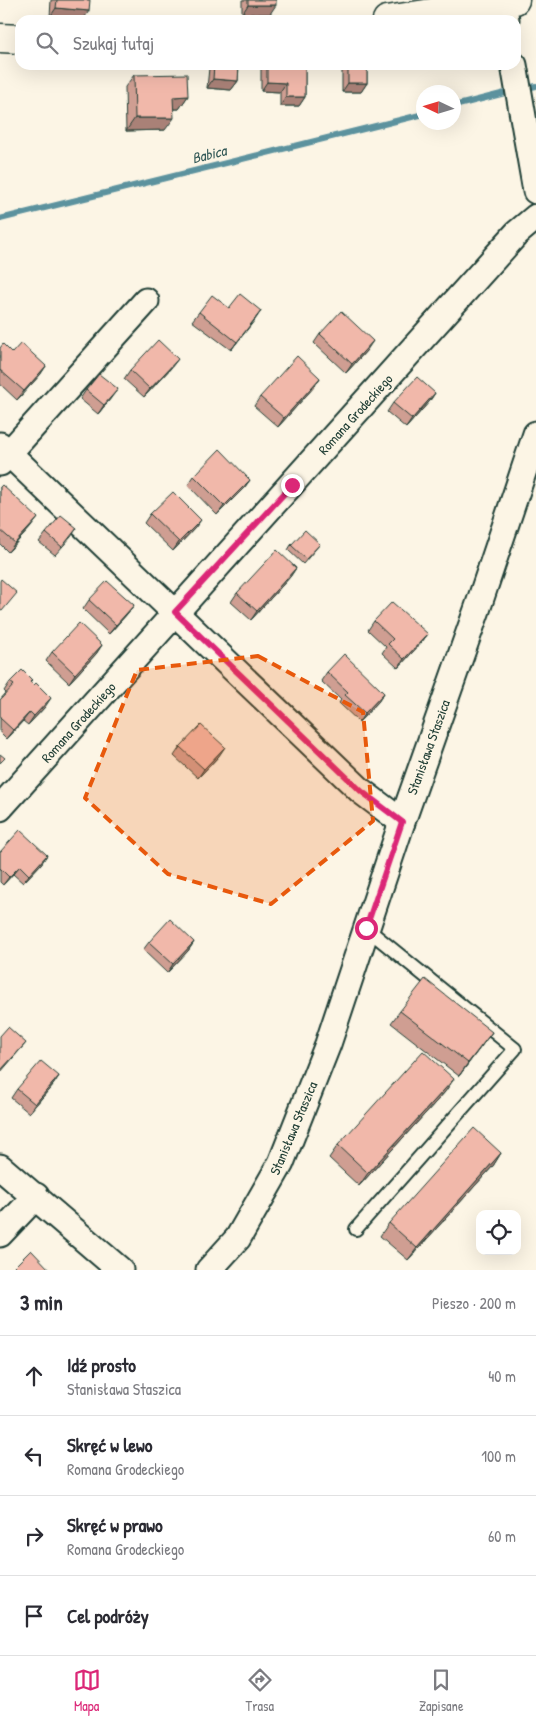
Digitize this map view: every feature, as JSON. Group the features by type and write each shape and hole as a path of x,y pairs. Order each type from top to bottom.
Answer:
{"street":[{"path":"430,15 507,6"},
{"path":"0,38 15,39"},
{"path":"515,70 536,191"},
{"name":"Romana Grodeckiego","path":"0,808 517,233 536,217"},
{"path":"146,300 3,454 175,612 361,791 402,822"},
{"name":"Stanisława Staszica","path":"210,1270 238,1238 280,1163 328,1044 402,822 478,607 536,434"},
{"path":"0,1167 120,1270"},
{"path":"0,1234 36,1196"}],"lane":[{"path":"356,1229 515,1049 366,928"}],"highlighted area":[{"path":"258,656 363,712 373,821 271,904 168,874 85,798 137,670"}],"building":[{"path":"57,0 90,0 89,11 56,8"},
{"path":"248,0 276,0 276,5 248,5"},
{"path":"214,70 239,70 238,81 213,79"},
{"path":"267,70 305,70 305,97 286,97 286,83 267,82"},
{"path":"348,70 367,70 367,83 348,83"},
{"path":"187,74 188,96 173,97 174,118 135,118 134,75"},
{"path":"240,294 261,311 237,342 199,312 212,295 229,308"},
{"path":"341,311 373,341 352,364 320,334"},
{"path":"158,340 178,359 150,389 130,370"},
{"path":"21,343 46,366 24,391 0,370 0,348 3,344 12,353"},
{"path":"297,356 320,378 284,418 260,397"},
{"path":"99,374 118,389 104,405 86,390"},
{"path":"417,377 435,393 412,419 393,403"},
{"path":"220,449 250,480 224,506 194,476"},
{"path":"2,485 38,518 15,543 0,530 0,487"},
{"path":"173,492 201,520 179,542 150,514"},
{"path":"61,515 77,528 62,547 46,533"},
{"path":"305,530 320,544 306,559 291,545"},
{"path":"277,550 296,568 257,611 237,593"},
{"path":"1,579 17,593 2,611 0,610"},
{"path":"107,581 134,605 116,625 89,600"},
{"path":"392,602 428,634 404,659 388,644 393,639 374,621"},
{"path":"79,623 102,645 75,674 52,652"},
{"path":"344,654 384,693 365,713 345,695 348,692 327,672"},
{"path":"22,670 32,680 30,682 34,685 36,683 51,698 34,716 30,712 13,730 0,718 0,700 14,685 10,682"},
{"path":"201,725 225,747 204,769 180,747"},
{"path":"0,754 5,758 0,763"},
{"path":"20,830 47,855 29,875 20,866 9,877 0,868 0,852"},
{"path":"170,919 194,942 173,964 149,942"},
{"path":"425,979 492,1032 468,1063 400,1011"},
{"path":"8,1027 26,1043 0,1071 0,1036"},
{"path":"423,1051 454,1079 368,1173 338,1145"},
{"path":"41,1061 59,1076 35,1104 17,1089"},
{"path":"474,1128 501,1153 417,1248 389,1223"},
{"path":"31,1250 50,1270 11,1270"}],"waterway":[{"name":"Babica","path":"523,89 536,86"},
{"name":"Babica","path":"461,104 513,91"},
{"name":"Babica","path":"0,219 416,116"}],"route":[{"path":"292,485 175,612 361,791 402,822 366,928"}]}
